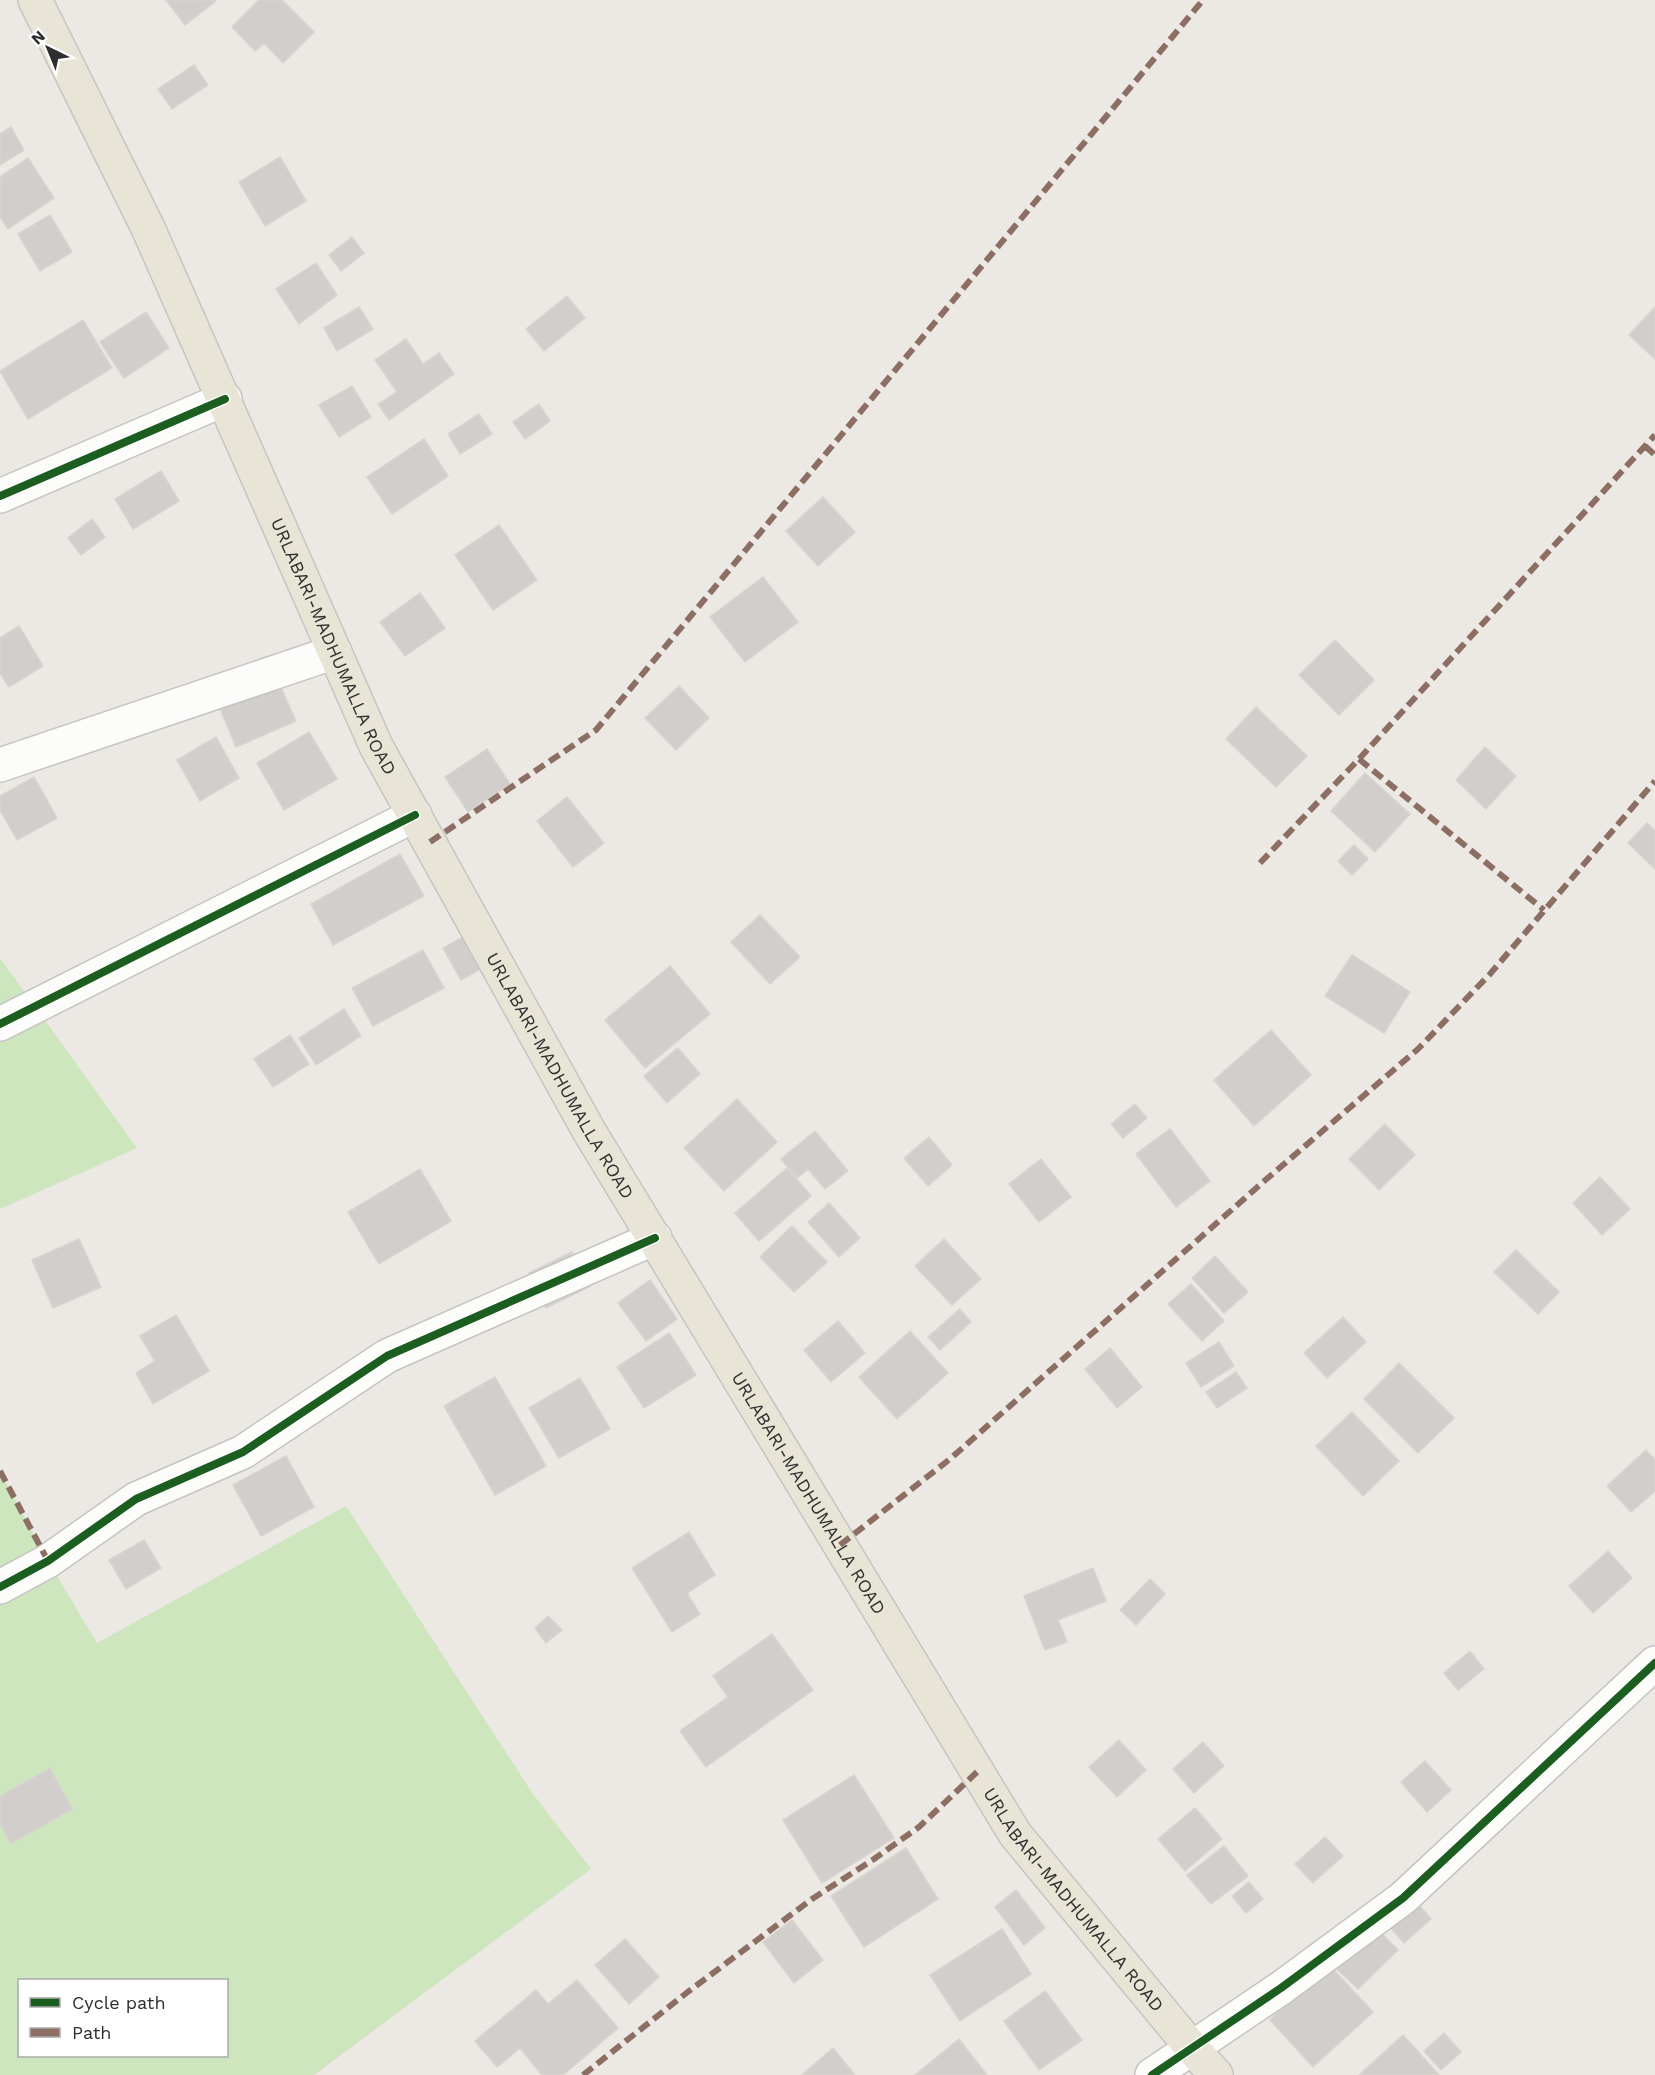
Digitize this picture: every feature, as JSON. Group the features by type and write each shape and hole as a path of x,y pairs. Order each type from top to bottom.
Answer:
{"main road":[{"name":"URLABARI-MADHUMALLA ROAD","path":"38,2 148,228 376,746 589,1131 1015,1833 1192,2049 1216,2075"}],"street":[{"path":"0,496 225,399"},
{"path":"0,765 335,652"},
{"path":"0,1024 415,815"},
{"path":"0,1587 48,1560 136,1500 243,1452 387,1356 655,1238"},
{"path":"1152,2075 1281,1988 1403,1898 1655,1663"}],"green space":[{"path":"0,958 137,1148 0,1209"},
{"path":"0,1471 48,1561 97,1643 346,1506 533,1794 591,1869 314,2075 0,2075"}],"building":[{"path":"166,0 216,0 216,1 185,25"},
{"path":"259,0 282,0 314,32 283,63 264,43 255,51 232,27"},
{"path":"194,65 208,85 172,109 158,89"},
{"path":"11,127 24,150 0,165 0,134"},
{"path":"280,157 306,201 265,226 239,182"},
{"path":"28,158 54,198 8,229 0,217 0,177"},
{"path":"50,215 72,252 40,271 18,234"},
{"path":"352,237 364,253 341,271 329,255"},
{"path":"316,263 337,295 299,324 276,289"},
{"path":"567,296 585,318 544,351 526,329"},
{"path":"359,307 373,329 337,351 324,328"},
{"path":"1655,307 1655,359 1629,335"},
{"path":"146,312 169,348 124,378 100,342"},
{"path":"83,320 112,368 28,419 0,371"},
{"path":"406,339 423,364 439,353 454,374 389,420 378,404 397,392 375,360"},
{"path":"352,386 371,417 339,437 319,405"},
{"path":"539,404 550,421 525,439 513,422"},
{"path":"479,414 492,434 460,454 448,434"},
{"path":"424,439 448,476 392,514 367,477"},
{"path":"161,471 179,501 133,529 115,499"},
{"path":"823,497 855,532 818,566 786,531"},
{"path":"92,519 105,537 81,555 68,538"},
{"path":"499,525 537,580 493,610 455,555"},
{"path":"763,577 798,622 745,662 710,617"},
{"path":"420,593 445,628 405,656 380,622"},
{"path":"19,626 43,666 9,687 0,673 0,638"},
{"path":"1335,640 1374,680 1339,715 1299,675"},
{"path":"278,681 296,721 236,747 219,706"},
{"path":"679,686 709,718 676,750 645,718"},
{"path":"1256,707 1307,756 1276,787 1226,739"},
{"path":"309,732 337,779 284,810 257,763"},
{"path":"216,737 239,778 200,801 177,760"},
{"path":"1485,747 1516,776 1486,809 1456,780"},
{"path":"487,749 510,784 468,812 445,777"},
{"path":"1365,773 1410,814 1375,852 1331,811"},
{"path":"34,777 57,818 17,840 0,810 0,796"},
{"path":"567,797 604,843 573,867 537,821"},
{"path":"1647,823 1655,831 1655,869 1628,843"},
{"path":"1354,845 1368,859 1352,875 1338,861"},
{"path":"400,854 424,896 333,945 311,904"},
{"path":"760,915 800,957 770,984 731,942"},
{"path":"470,933 488,965 461,980 443,948"},
{"path":"423,950 444,988 373,1026 352,988"},
{"path":"1352,955 1410,992 1384,1033 1325,996"},
{"path":"670,966 710,1014 645,1068 605,1020"},
{"path":"344,1009 361,1036 316,1065 299,1038"},
{"path":"1271,1030 1311,1075 1254,1126 1214,1080"},
{"path":"290,1035 309,1064 273,1087 254,1059"},
{"path":"678,1048 700,1074 667,1103 644,1076"},
{"path":"737,1099 777,1142 724,1191 684,1148"},
{"path":"1135,1104 1147,1118 1123,1138 1111,1124"},
{"path":"1385,1124 1415,1155 1379,1190 1349,1159"},
{"path":"1170,1129 1210,1181 1176,1207 1136,1154"},
{"path":"815,1131 848,1171 825,1189 808,1169 797,1178 781,1159"},
{"path":"929,1137 952,1165 928,1186 904,1158"},
{"path":"1041,1159 1071,1197 1039,1222 1009,1184"},
{"path":"787,1168 811,1196 759,1241 735,1213"},
{"path":"420,1169 451,1221 379,1264 348,1212"},
{"path":"1600,1177 1630,1209 1602,1235 1573,1203"},
{"path":"829,1203 860,1238 839,1257 808,1222"},
{"path":"792,1226 827,1262 794,1292 760,1257"},
{"path":"79,1239 101,1287 53,1308 32,1260"},
{"path":"944,1239 981,1279 952,1305 915,1266"},
{"path":"1516,1250 1559,1292 1538,1314 1494,1272"},
{"path":"572,1252 589,1287 546,1308 529,1273"},
{"path":"1215,1256 1248,1292 1224,1313 1192,1278"},
{"path":"650,1280 677,1319 646,1341 618,1303"},
{"path":"1191,1284 1224,1321 1202,1341 1168,1304"},
{"path":"960,1309 971,1322 940,1350 928,1337"},
{"path":"176,1315 209,1371 153,1404 136,1373 155,1361 140,1336"},
{"path":"1343,1317 1366,1342 1327,1378 1304,1353"},
{"path":"838,1321 865,1353 831,1382 804,1350"},
{"path":"910,1331 948,1373 897,1419 859,1377"},
{"path":"669,1333 696,1375 644,1408 617,1367"},
{"path":"1219,1342 1234,1366 1201,1387 1186,1363"},
{"path":"1110,1348 1142,1387 1117,1408 1085,1369"},
{"path":"1399,1363 1454,1418 1418,1453 1364,1399"},
{"path":"1236,1372 1247,1388 1217,1408 1206,1392"},
{"path":"495,1377 546,1466 495,1495 444,1406"},
{"path":"580,1378 610,1429 559,1458 529,1408"},
{"path":"1352,1412 1399,1461 1363,1496 1316,1446"},
{"path":"1646,1450 1655,1460 1655,1491 1631,1512 1607,1486"},
{"path":"286,1456 314,1507 261,1536 233,1485"},
{"path":"689,1532 715,1575 687,1593 700,1614 672,1632 632,1568"},
{"path":"144,1540 161,1568 126,1589 109,1560"},
{"path":"1608,1551 1632,1578 1593,1613 1569,1586"},
{"path":"1093,1568 1106,1601 1058,1620 1067,1642 1045,1650 1024,1596"},
{"path":"1150,1579 1165,1594 1136,1625 1120,1610"},
{"path":"548,1616 562,1630 546,1643 535,1628"},
{"path":"772,1634 813,1690 706,1767 680,1731 728,1697 713,1676"},
{"path":"1470,1651 1484,1669 1458,1690 1444,1673"},
{"path":"1119,1740 1146,1770 1117,1797 1089,1767"},
{"path":"1203,1742 1224,1766 1194,1793 1173,1769"},
{"path":"1425,1761 1451,1790 1427,1812 1401,1782"},
{"path":"50,1768 72,1809 11,1844 0,1824 0,1796"},
{"path":"854,1775 894,1838 822,1883 783,1820"},
{"path":"1195,1808 1222,1839 1185,1871 1158,1839"},
{"path":"1325,1837 1343,1856 1313,1883 1295,1864"},
{"path":"1224,1846 1248,1876 1211,1904 1187,1875"},
{"path":"906,1848 938,1899 864,1947 831,1896"},
{"path":"1249,1882 1263,1899 1246,1913 1232,1896"},
{"path":"1016,1890 1045,1928 1024,1945 995,1907"},
{"path":"1414,1899 1431,1919 1404,1943 1387,1924"},
{"path":"792,1920 823,1960 794,1983 763,1942"},
{"path":"1002,1929 1031,1974 960,2021 930,1975"},
{"path":"1377,1929 1398,1950 1358,1989 1336,1968"},
{"path":"625,1939 659,1977 629,2004 595,1965"},
{"path":"1329,1965 1373,2012 1313,2067 1270,2020"},
{"path":"577,1980 618,2028 563,2075 542,2075 520,2048 497,2067 475,2041 536,1990 548,2004"},
{"path":"1045,1991 1082,2040 1039,2070 1004,2021"},
{"path":"1444,2033 1461,2052 1441,2070 1424,2051"},
{"path":"1403,2035 1439,2075 1359,2075"},
{"path":"959,2039 987,2075 915,2075"},
{"path":"833,2048 855,2075 802,2075"}],"marked path":[{"path":"430,842 596,730 1203,0"},
{"path":"1260,863 1359,759 1655,435"},
{"path":"1645,446 1655,455"},
{"path":"1359,759 1544,910"},
{"path":"840,1545 950,1459 1262,1183 1418,1049 1490,974 1655,781"},
{"path":"0,1471 48,1561"},
{"path":"583,2075 689,1991 812,1899 919,1827 977,1772"}],"cycle path":[{"path":"0,496 225,399"},
{"path":"0,1024 415,815"},
{"path":"0,1587 48,1561 136,1499 243,1452 387,1356 655,1238"},
{"path":"1152,2075 1281,1988 1403,1898 1655,1663"}]}
